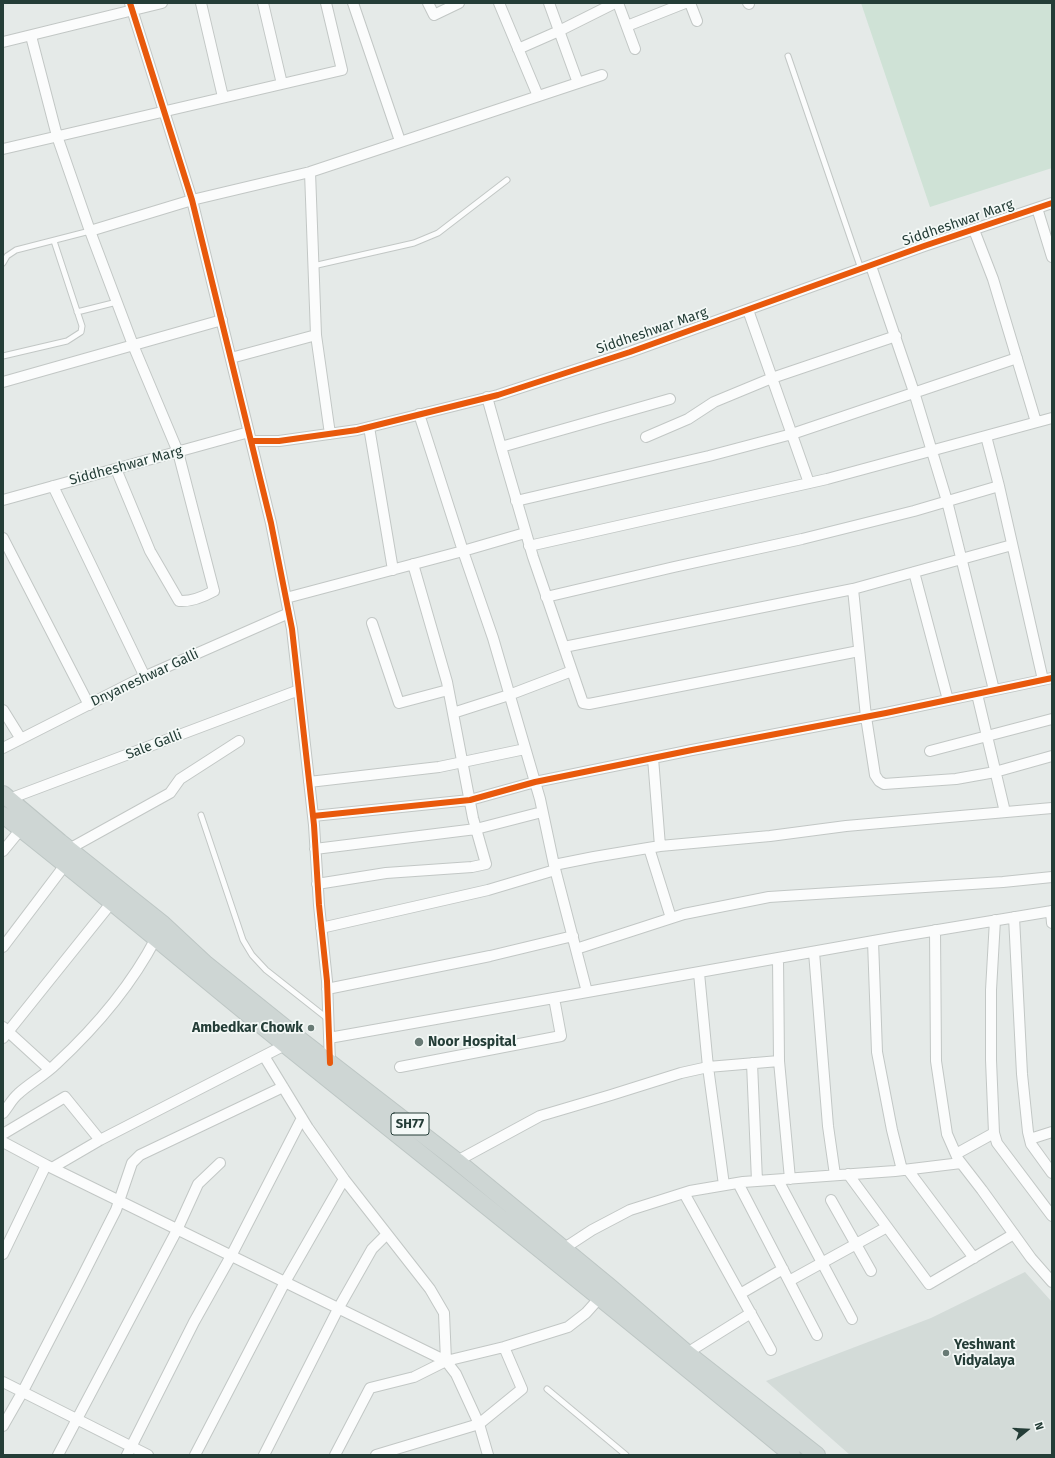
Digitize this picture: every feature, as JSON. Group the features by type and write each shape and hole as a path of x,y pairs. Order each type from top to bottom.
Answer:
{"main road":[{"name":"SH77","path":"6,796 69,849 163,924 206,964 330,1063 457,1161 563,1249 605,1292 791,1455"},
{"name":"SH77","path":"3,814 285,1045 605,1292 687,1353 817,1455"}],"street":[{"path":"3,42 31,36 130,7 162,3"},
{"path":"201,3 222,98"},
{"path":"263,3 282,84"},
{"path":"3,149 342,70 326,3"},
{"path":"353,3 400,141"},
{"path":"428,3 434,15 459,3"},
{"path":"499,3 538,96"},
{"path":"549,3 578,83"},
{"path":"518,49 559,31 615,3"},
{"path":"618,3 635,49"},
{"path":"627,26 685,3"},
{"path":"690,3 697,21"},
{"path":"130,7 192,200 271,523 289,613 313,816 317,884 327,989 330,1063"},
{"path":"31,36 57,136 90,231 133,345 178,452 214,591 188,601 179,601 150,551 116,469"},
{"path":"90,231 192,200 310,172 602,75"},
{"path":"310,172 316,335 330,434"},
{"name":"Siddheshwar Marg","path":"3,500 178,452 250,436 280,440 330,434 369,427 487,398 630,352 860,269 1052,204"},
{"path":"1037,208 1052,257"},
{"path":"974,230 994,280 1036,422"},
{"path":"871,266 896,336 947,501 994,690"},
{"path":"748,310 809,483"},
{"path":"3,382 222,320"},
{"path":"231,358 316,335"},
{"path":"646,437 688,419 714,402 772,378 896,336"},
{"path":"516,500 709,456 792,434 1017,358"},
{"path":"487,398 529,546 583,702 589,704 859,651"},
{"path":"501,447 670,399"},
{"path":"418,414 493,638 542,812 554,867 587,992"},
{"path":"529,546 809,483 1036,422 1052,420"},
{"path":"369,427 393,570"},
{"path":"313,816 470,800 534,782 866,717 1047,679 1012,545 986,436"},
{"path":"53,486 145,677"},
{"path":"546,597 802,539 999,486"},
{"path":"286,598 463,551 526,532"},
{"path":"3,538 89,704"},
{"path":"564,647 854,589 1012,545"},
{"path":"317,884 386,873 472,867 486,864 476,829 448,690 413,564"},
{"path":"914,572 948,700"},
{"path":"854,589 866,717 875,775 879,781 884,784 949,780 995,772 1052,756"},
{"name":"Dnyaneshwar Galli","path":"3,748 145,677 289,613"},
{"path":"372,623 399,702 448,690"},
{"path":"452,712 509,695 572,671"},
{"name":"Sale Galli","path":"6,796 299,690"},
{"path":"976,694 1004,812"},
{"path":"3,710 21,738"},
{"path":"930,751 1052,719"},
{"path":"69,849 170,794 180,779 239,742"},
{"path":"309,782 439,767 525,749"},
{"path":"653,758 660,846"},
{"path":"321,928 488,890 554,867 594,857 660,846 770,836 846,826 1052,808"},
{"path":"315,849 476,829 542,812"},
{"path":"3,851 21,829"},
{"path":"649,848 671,918"},
{"path":"3,947 65,865"},
{"path":"576,949 684,914 769,898 1003,882 1052,877"},
{"path":"49,1069 5,1032 112,902"},
{"path":"329,1038 935,930 1051,911 1052,923"},
{"path":"1014,917 1022,1074 1030,1139 1031,1144 1052,1173"},
{"path":"995,920 991,998 991,1060 994,1133 997,1143 1052,1216"},
{"path":"935,930 936,1061 948,1134 958,1159 1031,1258 1052,1282"},
{"path":"327,989 490,956 573,936"},
{"path":"3,1113 16,1094 49,1069 95,1025 144,961 156,938"},
{"path":"873,941 876,1052 905,1170 974,1258"},
{"path":"814,952 828,1126 835,1175"},
{"path":"778,958 779,1061 790,1179"},
{"path":"700,973 708,1067 724,1185"},
{"path":"400,1067 561,1036 554,998"},
{"path":"3,1254 49,1167 285,1045"},
{"path":"264,1056 302,1118 344,1178 430,1289 444,1314 446,1361"},
{"path":"457,1161 540,1116 681,1073 708,1067 779,1061"},
{"path":"752,1063 757,1181"},
{"path":"3,1426 23,1391 116,1210 132,1162 140,1155 283,1087"},
{"path":"3,1134 65,1097 100,1140"},
{"path":"129,1451 194,1322 231,1256 302,1118"},
{"path":"1030,1139 1052,1132"},
{"path":"563,1249 592,1230 630,1210 684,1193 724,1185 757,1181 905,1170 958,1159 994,1133"},
{"path":"3,1142 49,1167 446,1361 456,1374 479,1424 488,1455"},
{"path":"58,1455 78,1420 177,1230 198,1184 220,1162"},
{"path":"848,1174 930,1284 1014,1234"},
{"path":"195,1455 285,1282 344,1178"},
{"path":"778,1180 852,1319"},
{"path":"738,1183 817,1335"},
{"path":"684,1193 771,1350"},
{"path":"831,1200 871,1271"},
{"path":"789,1281 887,1227"},
{"path":"264,1455 338,1308 372,1249 387,1234"},
{"path":"740,1294 783,1269"},
{"path":"335,1455 370,1388 414,1376 446,1361 504,1347 568,1328 586,1313 605,1292"},
{"path":"687,1353 751,1313"},
{"path":"376,1455 479,1424 522,1389 504,1347"},
{"path":"3,1382 78,1420 129,1451 148,1455"}],"lane":[{"path":"788,56 860,269"},
{"path":"313,266 414,243 438,233 507,180"},
{"path":"3,262 7,256 16,250 90,231"},
{"path":"3,356 67,341 81,332 82,326 54,241"},
{"path":"77,312 117,302"},
{"path":"201,815 243,940 252,955 266,970 328,1020"},
{"path":"547,1389 626,1455"}],"shaded area":[{"name":"Yeshwant Vidyalaya","path":"1025,1272 1052,1302 1052,1455 850,1455 766,1381 931,1318"}],"green space":[{"path":"861,3 1052,3 1052,168 930,207"}],"cycle path":[{"path":"130,3 192,200 271,523 292,629 314,825 319,905 327,981 330,1063"},
{"path":"251,441 279,441 357,430 498,395 630,352 924,246 1052,203"},
{"path":"313,816 470,800 535,782 886,713 1052,678"}],"place":[{"name":"Ambedkar Chowk","path":"311,1028"},
{"name":"Noor Hospital","path":"419,1042"},
{"name":"Yeshwant Vidyalaya","path":"946,1353"}]}
